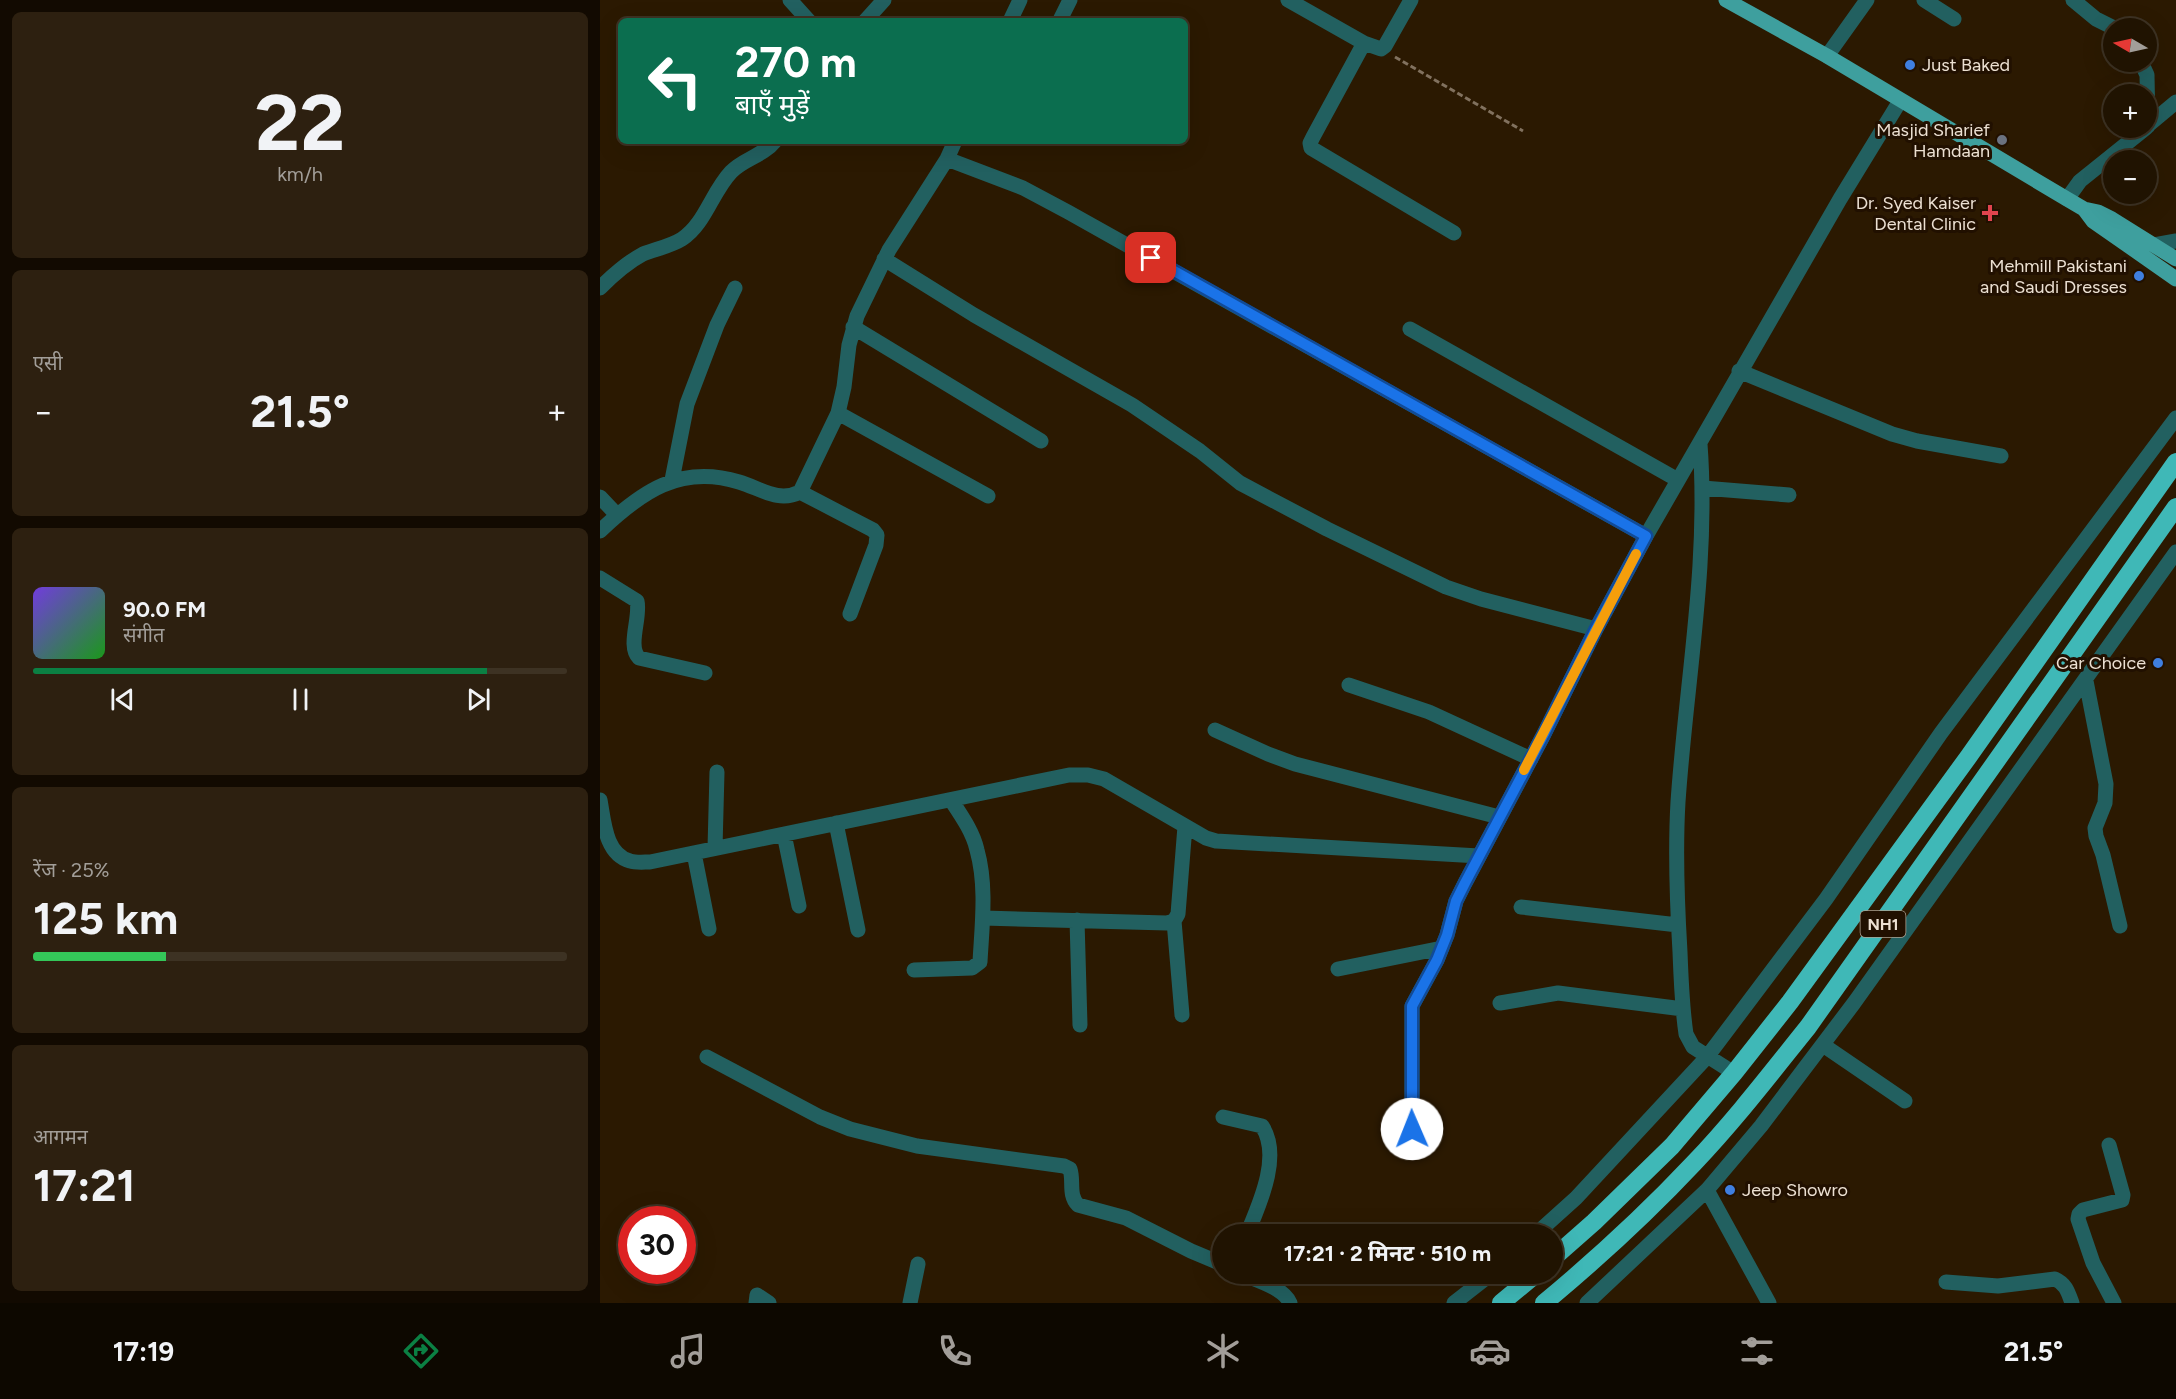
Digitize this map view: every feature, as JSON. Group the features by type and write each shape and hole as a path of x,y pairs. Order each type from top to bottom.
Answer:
{"highway":[{"name":"NH1","path":"1563,1249 1672,1146 1790,1002 1969,756 2176,462"},
{"name":"NH1","path":"1544,1303 1629,1229 1695,1162 1808,1027 2176,507"},
{"path":"1854,915 1877,932"},
{"path":"1501,1303 1524,1284"}],"main road":[{"path":"1726,0 1827,56 2084,209 2098,212 2176,259"},
{"path":"2084,209 2093,221 2176,279"}],"street":[{"path":"790,0 806,18"},
{"path":"868,18 884,0"},
{"path":"1011,18 1020,0"},
{"path":"1061,18 1070,0"},
{"path":"1288,0 1364,43 1381,49 1385,46 1411,0"},
{"path":"1827,56 1867,0"},
{"path":"1924,0 1954,19"},
{"path":"2073,0 2103,22"},
{"path":"1364,43 1310,142 1311,148 1454,233"},
{"path":"1412,1151 1412,1006 1442,948 1456,901 1646,536 1700,444 1739,371 1900,101"},
{"path":"2157,118 2176,102"},
{"path":"2067,199 2080,182 2134,138"},
{"path":"600,288 641,255 681,240 706,211 720,186 733,170 764,152 772,144"},
{"path":"600,531 644,494 672,480 693,476 716,477 736,481 780,497 792,496 800,492 838,413 853,327 884,260 949,147 1646,536"},
{"path":"2154,245 2176,241"},
{"path":"884,260 974,315 1132,405 1240,483 1353,542 1446,587 1481,599 1596,629"},
{"path":"672,480 687,404 717,325 735,288"},
{"path":"853,327 1041,441"},
{"path":"1410,329 1678,480"},
{"path":"1739,371 1892,434 1917,441 2001,456"},
{"path":"838,413 988,496"},
{"path":"1547,1224 1576,1198 1707,1057 1826,899 1941,733 2176,418"},
{"path":"1700,444 1703,488 1700,579 1676,840 1678,925 1686,1034 1693,1047 1734,1073"},
{"path":"1703,488 1789,495"},
{"path":"800,492 873,530 877,535 876,545 850,614"},
{"path":"600,496 617,515"},
{"path":"1587,1303 1707,1190 1761,1126 1823,1045 2086,681 2176,552"},
{"path":"600,578 637,601 639,608 633,648 639,658 705,673"},
{"path":"2086,681 2106,784 2105,803 2095,828 2096,836 2103,855 2120,926"},
{"path":"1349,685 1429,712 1531,759"},
{"path":"1215,730 1294,764 1499,817"},
{"path":"715,848 717,772"},
{"path":"600,800 608,839 616,854 631,862 650,862 1069,775 1088,775 1104,779 1206,838 1228,842 1479,856"},
{"path":"914,970 972,968 978,966 980,962 983,881 977,848 967,825 951,800"},
{"path":"836,823 858,930"},
{"path":"1182,1015 1174,921 1178,914 1185,826"},
{"path":"784,834 799,906"},
{"path":"694,853 709,929"},
{"path":"1521,907 1678,925"},
{"path":"983,918 1174,921"},
{"path":"1077,920 1080,1025"},
{"path":"1338,969 1442,948"},
{"path":"1500,1004 1558,993 1683,1009"},
{"path":"1823,1045 1905,1101"},
{"path":"707,1057 820,1117 850,1129 917,1146 1064,1166 1070,1169 1072,1174 1073,1201 1077,1205 1126,1218 1212,1260"},
{"path":"1223,1117 1262,1126 1269,1143 1267,1180 1251,1224"},
{"path":"2109,1144 2123,1195 2122,1200 2082,1210 2078,1219 2092,1263 2114,1303"},
{"path":"1707,1190 1769,1303"},
{"path":"910,1303 918,1264"},
{"path":"1946,1282 1998,1286 2055,1279 2067,1289 2072,1303"},
{"path":"1263,1284 1288,1298 1290,1303"},
{"path":"1454,1303 1478,1284"},
{"path":"756,1303 757,1295 769,1303"}],"path":[{"path":"1381,49 1523,131"}],"slow traffic":[{"path":"1524,770 1636,554"}],"place":[{"name":"Just Baked","path":"1910,65"},
{"name":"Masjid Sharief Hamdaan","path":"2002,140"},
{"name":"Dr. Syed Kaiser Dental Clinic","path":"1990,213"},
{"name":"Mehmill Pakistani and Saudi Dresses","path":"2139,276"},
{"name":"Car Choice","path":"2158,663"},
{"name":"Jeep Showro","path":"1730,1190"}],"route":[{"path":"1151,258 1646,536 1456,901 1447,935 1437,960 1412,1006 1410,1017 1412,1129"}]}
